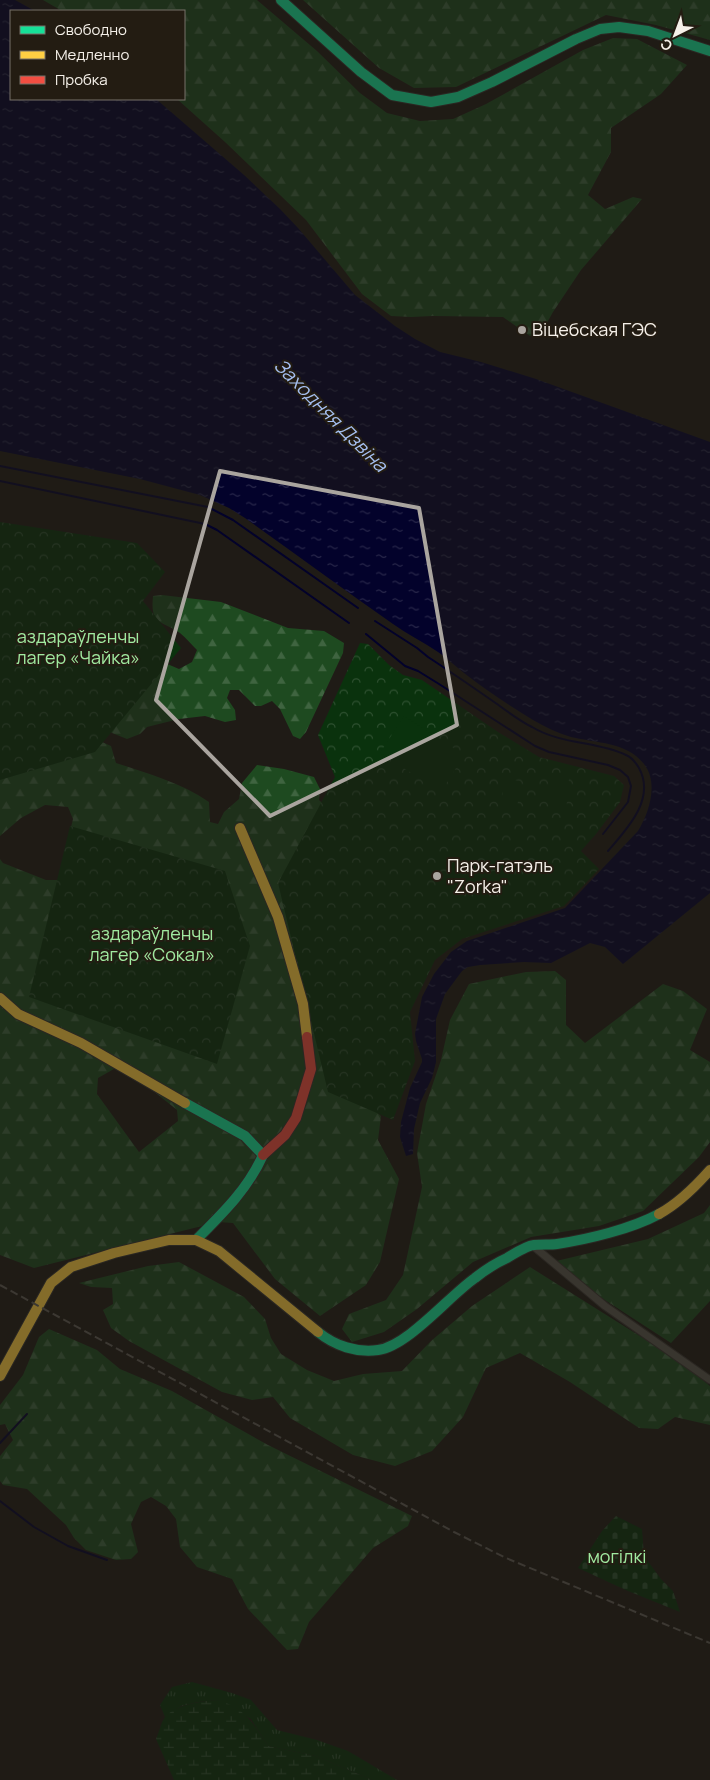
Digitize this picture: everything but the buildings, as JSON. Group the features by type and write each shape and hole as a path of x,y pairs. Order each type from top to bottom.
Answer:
{"street":[{"path":"281,0 306,20 361,72 392,95 431,102 458,97 600,29 619,28 648,32 710,51"},
{"path":"196,1240 231,1204 258,1168 263,1154 285,1135 296,1118 311,1068 303,1004 278,918 240,828"},
{"path":"0,998 18,1014 81,1043 150,1084 245,1136 263,1154"},
{"path":"0,1376 51,1283 71,1267 114,1253 169,1240 196,1240 218,1251 326,1339 352,1350 379,1350 396,1343 418,1327 474,1278 506,1258 532,1245 556,1244 609,1232 650,1219 672,1207 694,1188 710,1170"},
{"path":"532,1245 605,1306 710,1380"}],"highlighted area":[{"path":"220,471 419,508 457,725 270,816 156,700"}],"green space":[{"path":"43,0 257,0 317,51 360,93 387,113 420,121 453,119 486,104 583,50 613,38 637,39 687,65 661,94 611,128 611,152 588,195 605,209 633,197 642,199 581,270 543,330 530,336 503,317 391,316 362,294 306,220 178,100 185,100 185,10 60,10"},
{"path":"303,0 710,0 710,40 656,25 606,15 456,87 414,88 379,68"},
{"name":"аздараўленчы лагер «Чайка»","path":"0,522 137,543 165,572 143,601 181,648 95,752 0,780"},
{"path":"162,595 221,602 288,628 324,631 344,643 343,653 306,732 300,739 293,736 280,709 272,701 261,706 255,706 239,690 230,690 227,698 235,710 236,720 225,722 205,716 179,719 147,727 140,734 127,739 112,733 104,724 165,663 179,669 192,662 197,650 180,633 155,617 153,612 153,596"},
{"name":"Парк-гатэль \"Zorka\"","path":"360,643 368,644 389,665 403,675 422,680 498,732 539,757 614,776 624,785 620,802 581,851 599,869 564,906 462,939 435,960 410,1012 415,1061 393,1120 328,1092 278,883 335,777 318,735"},
{"path":"404,716 464,755 441,792 380,753"},
{"path":"0,733 102,742 111,746 116,763 176,784 209,802 210,822 218,824 224,812 239,799 242,783 257,765 284,769 314,777 320,789 319,800 362,841 435,958 360,1097 381,1116 378,1140 399,1179 380,1262 366,1285 320,1316 275,1279 233,1223 218,1222 34,1268 0,1255 0,859 3,863 46,880 65,880 68,840 73,819 68,807 45,805 21,818 0,836","holes":["121,1065 177,1110 178,1121 139,1152 97,1094 98,1078"]},
{"path":"552,776 569,778 566,812 549,811"},
{"path":"504,779 520,781 517,810 501,809"},
{"name":"аздараўленчы лагер «Сокал»","path":"70,826 225,871 250,946 217,1064 29,997"},
{"path":"555,971 566,980 566,1025 585,1043 663,984 683,991 707,1009 690,1050 710,1062 710,1142 699,1157 643,1211 599,1226 531,1237 473,1262 417,1309 384,1332 352,1342 342,1329 349,1314 386,1300 403,1275 422,1187 417,1153 426,1104 441,1060 450,1020 469,984 526,972"},
{"path":"710,1205 710,1301 671,1343 548,1263 648,1239 704,1213"},
{"path":"179,1262 244,1297 265,1319 271,1338 281,1354 307,1370 334,1381 363,1374 402,1371 431,1341 472,1306 530,1267 678,1360 710,1386 710,1425 675,1417 658,1429 639,1428 570,1382 520,1353 486,1368 463,1417 432,1451 395,1466 353,1455 290,1418 273,1397 252,1400 222,1392 129,1341 111,1328 103,1310 113,1304 112,1288 91,1287 79,1283 148,1266"},
{"path":"49,1329 97,1350 120,1369 172,1391 268,1445 412,1516 408,1526 373,1548 309,1622 298,1649 287,1650 248,1609 232,1579 197,1567 180,1547 176,1519 166,1506 151,1497 141,1502 131,1524 138,1552 131,1559 116,1560 86,1550 74,1538 66,1525 27,1489 3,1485 0,1481 0,1456 13,1440 5,1424 0,1425 0,1405 23,1375 39,1337"},
{"name":"могілкі","path":"616,1516 642,1529 644,1556 661,1579 673,1591 680,1612 578,1568 602,1531"},
{"path":"192,1682 251,1700 277,1730 317,1740 348,1751 397,1780 372,1780 316,1756 268,1746 251,1719 218,1700 181,1706 165,1717 160,1705 172,1687"},
{"path":"218,1700 242,1712 268,1746 316,1756 372,1780 174,1780 156,1739 165,1717 183,1706"}],"water":[{"name":"Заходняя Дзвіна","path":"0,0 15,0 33,10 10,10 10,100 157,100 244,175 280,209 355,295 415,339 440,352 536,379 710,442 710,893 623,964 605,947 590,943 551,963 524,962 480,965 468,967 462,971 445,994 436,1019 436,1062 432,1078 420,1103 414,1129 413,1154 406,1156 400,1137 401,1122 410,1088 422,1062 415,1034 422,997 434,974 451,952 467,941 565,908 638,831 646,816 651,798 652,789 649,772 644,764 629,751 611,744 571,737 524,715 481,686 438,652 393,624 229,508 200,495 140,479 0,451"}],"waterway":[{"path":"0,466 208,507 233,520 358,608"},
{"path":"0,481 205,524 217,530 349,623"},
{"path":"375,621 528,725 543,733 603,747 628,756 633,760 639,768 643,780 642,802 631,823 608,851"},
{"path":"366,634 405,666 418,671 535,746 549,752 608,765 620,770 628,777 631,786 628,802 603,834"},
{"path":"0,1443 27,1414"},
{"path":"0,1501 34,1527 68,1546 107,1560"}],"railway":[{"path":"0,1285 454,1532 506,1558 710,1643"}],"traffic: fast":[{"path":"281,0 361,72 392,95 431,102 458,97 600,29 619,27 648,31 710,51"},
{"path":"185,1103 245,1136 263,1155 242,1190 225,1211 196,1240"},
{"path":"318,1332 339,1345 354,1349 370,1351 390,1346 415,1330 483,1272 524,1248 596,1236 623,1229 659,1214"}],"traffic: slow":[{"path":"240,828 278,917 303,1004 307,1037"},
{"path":"0,998 18,1014 81,1043 185,1103"},
{"path":"659,1214 686,1194 710,1170"},
{"path":"0,1376 51,1283 71,1267 114,1253 169,1240 196,1240 219,1251 318,1332"}],"traffic: jam":[{"path":"263,1155 285,1135 296,1118 311,1069 307,1037"}],"place":[{"name":"Віцебская ГЭС","path":"522,330"},
{"name":"Парк-гатэль \"Zorka\"","path":"437,876"}]}
